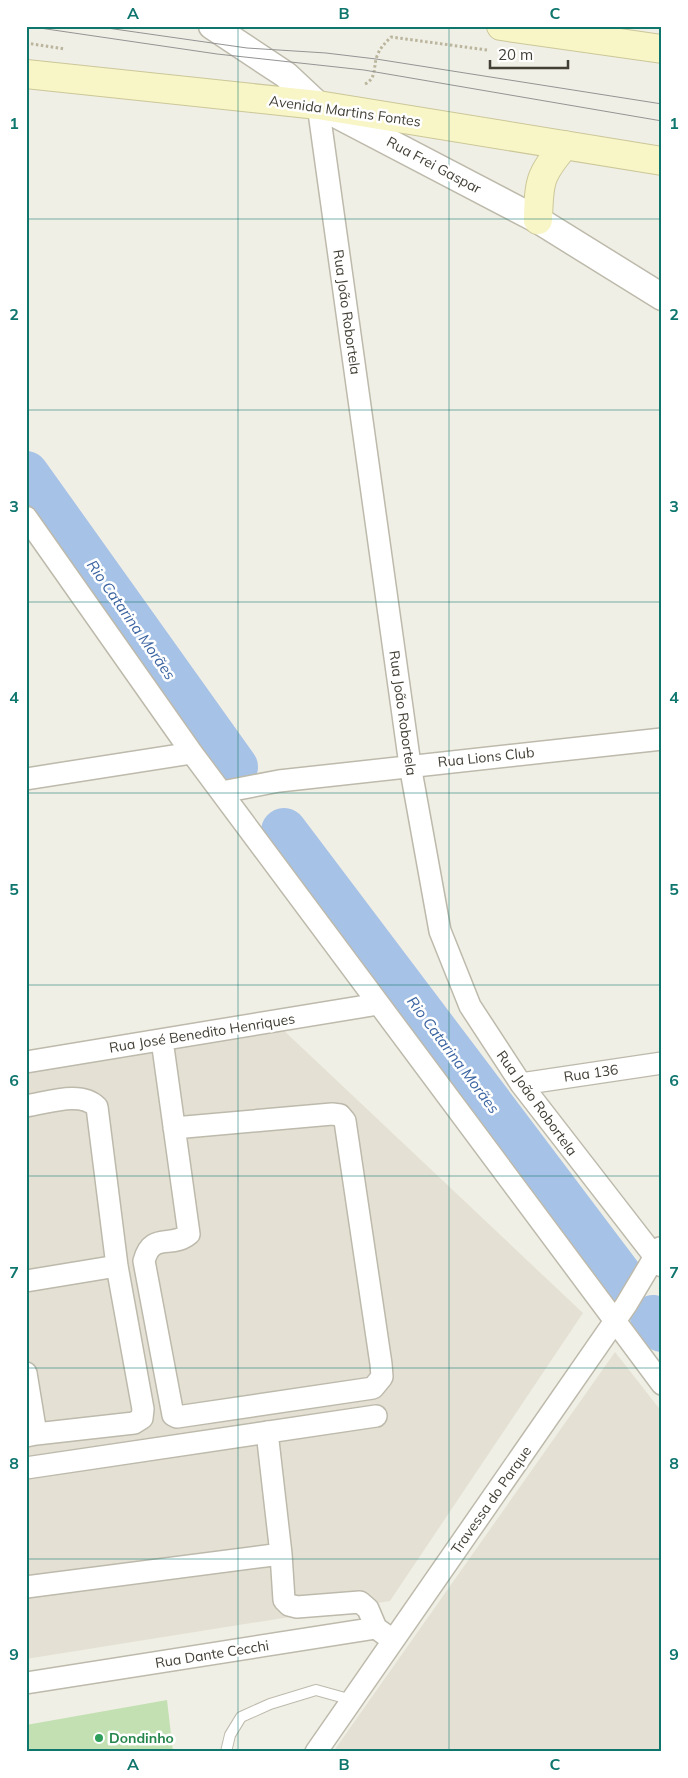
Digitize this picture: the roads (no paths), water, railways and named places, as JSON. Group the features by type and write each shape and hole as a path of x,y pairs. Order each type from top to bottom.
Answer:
{"main road":[{"path":"501,26 662,49"},
{"name":"Avenida Martins Fontes","path":"26,74 318,104 662,161"},
{"path":"538,220 541,178 546,167 564,146"}],"street":[{"name":"Rua Frei Gaspar","path":"212,26 286,74 318,104 538,220 662,297"},
{"name":"Rua João Robortela","path":"318,104 410,765 440,932 470,1006 521,1084 659,1256"},
{"path":"26,517 192,752 231,790 378,1004 620,1313 662,1384"},
{"name":"Rua Lions Club","path":"231,790 279,781 410,765 662,739"},
{"path":"26,779 192,752"},
{"name":"Rua José Benedito Henriques","path":"26,1062 378,1004"},
{"path":"162,1040 174,1128 189,1234 183,1239 154,1244 147,1249 144,1261 173,1415 177,1417 373,1388 382,1378 381,1364 345,1121 340,1115 332,1114 174,1128"},
{"name":"Rua 136","path":"521,1084 662,1063"},
{"path":"26,1106 79,1098 90,1100 97,1107 117,1266 143,1409 142,1418 134,1423 31,1435 26,1373"},
{"name":"Travessa do Parque","path":"316,1752 659,1256"},
{"path":"26,1281 117,1266"},
{"path":"26,1468 376,1416"},
{"path":"267,1432 281,1554 284,1600 288,1605 297,1607 360,1602 368,1608 376,1628 393,1641"},
{"path":"26,1587 281,1554"},
{"name":"Rua Dante Cecchi","path":"26,1683 376,1628"}],"lane":[{"path":"226,1752 230,1735 241,1717 270,1704 316,1690 352,1700"}],"waterway":[{"name":"Rio Catarina Morães","path":"26,474 235,767"},
{"name":"Rio Catarina Morães","path":"284,831 622,1279"},
{"name":"Rio Catarina Morães","path":"653,1318 662,1329"}],"tram line":[{"path":"26,26 217,54 364,70 662,121"},
{"path":"93,26 247,48 326,53 376,59 662,104"}],"place":[{"name":"Dondinho","path":"99,1738"}]}
